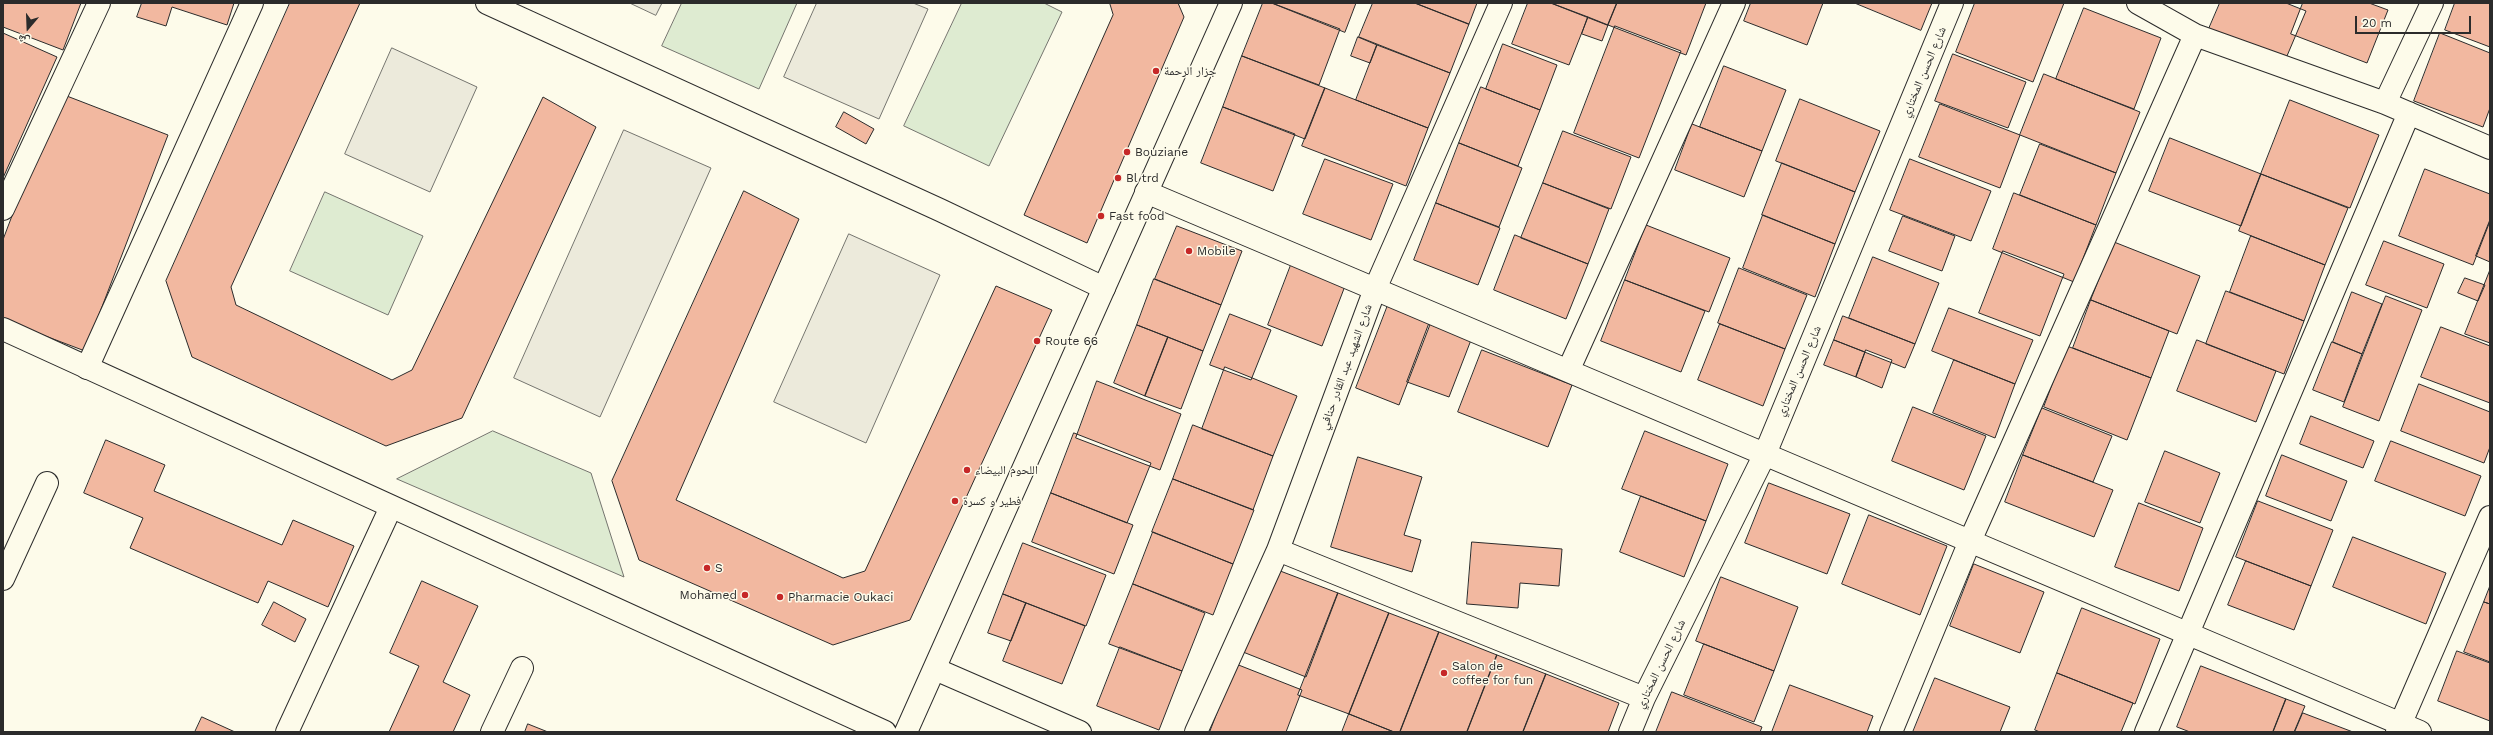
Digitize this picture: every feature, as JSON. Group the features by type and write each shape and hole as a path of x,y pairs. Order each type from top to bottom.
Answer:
{"street":[{"path":"3,209 99,3"},
{"path":"87,368 252,3"},
{"path":"487,3 940,210 1104,288"},
{"path":"906,732 1146,192 1232,3"},
{"name":"شارع الشهيد عبد القادر حنافي","path":"1196,732 1278,550 1374,289 1501,3"},
{"path":"1568,371 1734,3"},
{"name":"شارع الحسن المختاري","path":"1630,732 1644,698 1765,454 1952,3"},
{"path":"2138,3 2170,10 2195,35 2385,102 2490,148"},
{"path":"2385,102 2432,3"},
{"path":"1891,732 1970,541 2195,35"},
{"path":"2146,732 2189,634 2409,113"},
{"path":"1146,192 2189,634 2406,729 2490,517"},
{"path":"3,329 885,732"},
{"path":"3,579 47,483"},
{"path":"287,732 391,507"},
{"path":"1278,550 1644,698"},
{"path":"492,732 522,668"},
{"path":"935,669 1080,732"}],"green space":[{"path":"682,3 797,3 759,89 662,46"},
{"path":"962,3 1044,3 1062,12 989,166 904,126"},
{"path":"325,192 423,236 388,315 290,271"},
{"path":"493,431 591,473 624,577 397,479"}],"shaded area":[{"path":"630,3 662,3 656,15"},
{"path":"817,3 913,3 928,9 879,119 784,77"},
{"path":"392,48 477,87 430,192 345,154"},
{"path":"624,130 711,168 600,417 514,378"},
{"path":"849,234 940,275 866,443 774,402"}],"building":[{"path":"3,3 81,3 63,50 3,27"},
{"path":"142,3 234,3 227,25 172,7 166,26 137,17"},
{"path":"290,3 360,3 231,287 236,305 392,380 412,370 543,97 596,127 462,418 386,446 192,357 166,281"},
{"path":"1110,3 1178,3 1184,17 1087,243 1024,215 1113,15"},
{"path":"1263,3 1272,3 1340,29 1319,85 1242,56"},
{"path":"1272,3 1356,3 1345,32"},
{"path":"1373,3 1415,3 1469,24 1450,73 1359,37"},
{"path":"1415,3 1477,3 1469,24"},
{"path":"1528,3 1551,3 1588,17 1569,65 1512,44"},
{"path":"1551,3 1617,3 1608,25"},
{"path":"1617,3 1706,3 1686,55 1608,25"},
{"path":"1751,3 1823,3 1807,45 1744,21"},
{"path":"1855,3 1932,3 1921,30"},
{"path":"1975,3 2064,3 2033,82 1956,52"},
{"path":"2220,3 2286,3 2306,11 2284,63 2208,31"},
{"path":"2303,3 2369,3 2388,10 2367,63 2291,34"},
{"path":"2455,3 2490,3 2490,47 2445,30"},
{"path":"2084,8 2161,38 2134,109 2056,79"},
{"path":"1588,17 1608,25 1602,41 1582,34"},
{"path":"1615,26 1681,51 1639,158 1574,133"},
{"path":"3,33 57,57 3,178"},
{"path":"2440,33 2490,53 2490,108 2483,127 2414,101"},
{"path":"1358,37 1377,45 1370,63 1351,56"},
{"path":"1503,44 1557,65 1540,110 1486,89"},
{"path":"1377,45 1450,73 1428,128 1356,100"},
{"path":"1953,54 2026,82 2008,128 1935,101"},
{"path":"1242,56 1325,88 1305,139 1223,107"},
{"path":"1724,66 1786,90 1762,151 1700,127"},
{"path":"2044,74 2140,112 2116,173 2020,135"},
{"path":"1481,87 1540,110 1518,166 1459,143"},
{"path":"1325,88 1428,128 1406,186 1302,146"},
{"path":"59,93 168,135 85,351 3,320 3,240"},
{"path":"1800,99 1880,131 1855,192 1776,161"},
{"path":"2290,100 2379,135 2350,208 2261,174"},
{"path":"1940,104 2020,135 2000,188 1919,157"},
{"path":"1223,107 1295,134 1273,191 1201,163"},
{"path":"844,112 874,129 866,144 836,127"},
{"path":"1692,124 1762,151 1744,197 1675,170"},
{"path":"1563,131 1631,157 1611,209 1543,183"},
{"path":"2170,138 2261,174 2241,226 2149,191"},
{"path":"1459,143 1522,168 1499,227 1436,203"},
{"path":"2040,144 2116,173 2096,225 2020,195"},
{"path":"1325,159 1393,184 1371,240 1303,214"},
{"path":"1910,159 1991,191 1971,241 1890,210"},
{"path":"1782,163 1855,192 1835,244 1762,215"},
{"path":"2425,169 2490,194 2490,221 2473,265 2399,236"},
{"path":"2261,174 2348,208 2325,265 2239,231"},
{"path":"1543,183 1609,209 1588,264 1521,238"},
{"path":"744,191 799,219 676,500 843,578 865,571 996,286 1052,310 910,620 833,645 639,560 612,481"},
{"path":"2014,193 2096,225 2074,282 1993,249"},
{"path":"1436,203 1500,228 1478,285 1414,260"},
{"path":"1763,215 1835,244 1815,297 1743,268"},
{"path":"1903,216 1955,236 1942,271 1889,251"},
{"path":"2490,220 2490,262 2476,256"},
{"path":"1646,225 1730,258 1709,312 1625,280"},
{"path":"1177,226 1242,251 1221,305 1155,279"},
{"path":"1515,235 1588,264 1566,319 1494,290"},
{"path":"2251,236 2325,265 2304,321 2230,292"},
{"path":"2384,241 2444,264 2427,308 2366,285"},
{"path":"2114,242 2200,276 2177,334 2091,300"},
{"path":"2003,251 2064,274 2040,336 1979,313"},
{"path":"1873,257 1939,283 1915,344 1849,318"},
{"path":"1291,265 1345,286 1322,346 1268,325"},
{"path":"1739,268 1807,295 1785,349 1718,323"},
{"path":"2490,270 2490,343 2465,334"},
{"path":"2465,278 2485,285 2478,301 2458,293"},
{"path":"1154,279 1221,305 1203,351 1137,325"},
{"path":"1625,280 1705,311 1681,372 1601,341"},
{"path":"2226,291 2304,321 2284,374 2206,344"},
{"path":"2352,292 2382,304 2362,354 2333,342"},
{"path":"2386,296 2422,310 2379,421 2343,407"},
{"path":"2091,300 2169,331 2151,378 2073,348"},
{"path":"1388,305 1431,322 1399,405 1356,388"},
{"path":"1949,308 2033,340 2015,384 1932,351"},
{"path":"1230,314 1271,330 1251,380 1210,365"},
{"path":"1843,316 1915,344 1905,368 1834,340"},
{"path":"1429,324 1471,340 1449,397 1407,382"},
{"path":"1720,324 1785,349 1763,406 1698,380"},
{"path":"1137,325 1168,337 1145,396 1114,383"},
{"path":"2441,327 2490,346 2490,403 2421,377"},
{"path":"1168,337 1203,351 1181,409 1145,396"},
{"path":"1834,340 1865,352 1856,377 1824,365"},
{"path":"2197,340 2276,371 2256,422 2177,391"},
{"path":"2332,342 2362,354 2344,402 2313,390"},
{"path":"2067,346 2151,378 2127,440 2044,407"},
{"path":"1482,350 1572,385 1548,447 1458,412"},
{"path":"1866,350 1892,360 1882,388 1856,377"},
{"path":"1954,360 2015,384 1995,438 1933,413"},
{"path":"1225,367 1297,396 1273,456 1202,429"},
{"path":"1097,381 1181,414 1160,470 1076,438"},
{"path":"2419,384 2490,412 2490,447 2484,463 2401,431"},
{"path":"1913,407 1986,436 1964,490 1892,461"},
{"path":"2042,408 2112,436 2093,482 2023,455"},
{"path":"2311,416 2374,441 2363,468 2300,444"},
{"path":"1193,425 1273,456 1253,510 1173,479"},
{"path":"1645,431 1728,464 1706,521 1622,489"},
{"path":"1074,433 1151,463 1127,523 1051,493"},
{"path":"106,440 165,465 154,491 282,545 293,520 354,546 328,607 268,581 258,603 130,548 143,518 84,493"},
{"path":"2391,441 2481,476 2465,516 2375,481"},
{"path":"2165,451 2220,473 2200,523 2145,502"},
{"path":"2023,455 2113,490 2094,537 2005,502"},
{"path":"2282,455 2347,481 2331,521 2266,496"},
{"path":"1358,457 1422,477 1404,535 1421,540 1412,572 1331,547"},
{"path":"1173,479 1254,510 1233,564 1152,532"},
{"path":"1769,483 1850,514 1827,574 1745,543"},
{"path":"1051,493 1133,525 1114,574 1032,542"},
{"path":"1641,496 1706,521 1684,577 1620,552"},
{"path":"2258,501 2333,530 2311,586 2236,557"},
{"path":"2139,503 2203,528 2179,591 2115,567"},
{"path":"1869,515 1947,546 1920,615 1842,584"},
{"path":"1153,532 1233,564 1213,615 1133,584"},
{"path":"2353,537 2446,573 2426,624 2333,587"},
{"path":"1472,542 1562,549 1559,586 1520,583 1518,608 1467,604"},
{"path":"1023,543 1106,575 1086,626 1003,594"},
{"path":"2246,561 2311,586 2294,630 2228,605"},
{"path":"1974,564 2044,592 2020,653 1950,626"},
{"path":"1275,569 1338,593 1306,677 1243,652"},
{"path":"1721,577 1798,607 1774,671 1696,641"},
{"path":"422,581 478,606 443,682 470,695 453,732 389,732 419,666 390,653"},
{"path":"1133,584 1205,613 1182,671 1109,644"},
{"path":"2490,586 2490,604 2484,602"},
{"path":"1338,593 1389,613 1349,714 1298,695"},
{"path":"1003,594 1026,603 1011,641 988,633"},
{"path":"274,602 306,619 295,642 262,625"},
{"path":"2484,602 2490,604 2490,662 2464,652"},
{"path":"1026,603 1085,626 1062,684 1003,661"},
{"path":"2082,608 2160,639 2135,704 2057,673"},
{"path":"1389,613 1439,632 1400,732 1394,732 1349,714"},
{"path":"1439,632 1497,655 1467,732 1400,732"},
{"path":"1704,644 1774,671 1754,722 1684,695"},
{"path":"1120,647 1182,671 1159,730 1097,706"},
{"path":"2457,651 2490,663 2490,721 2438,701"},
{"path":"1497,655 1546,674 1523,732 1467,732"},
{"path":"1236,664 1302,690 1286,732 1210,732"},
{"path":"2201,666 2286,699 2273,732 2190,732 2177,727"},
{"path":"2057,673 2133,703 2121,732 2040,732 2035,730"},
{"path":"1546,674 1619,703 1608,732 1523,732"},
{"path":"1935,678 2010,707 2000,732 1913,732"},
{"path":"1790,685 1873,716 1867,732 1772,732"},
{"path":"1672,692 1762,727 1760,732 1656,732"},
{"path":"2286,699 2305,706 2294,732 2273,732"},
{"path":"2303,713 2353,732 2295,732"},
{"path":"1349,714 1394,732 1342,732"},
{"path":"202,717 235,732 195,732"},
{"path":"528,724 548,732 525,732"}],"place":[{"name":"جزار الرحمة","path":"1156,71"},
{"name":"Bouziane","path":"1127,152"},
{"name":"Bl trd","path":"1118,178"},
{"name":"Fast food","path":"1101,216"},
{"name":"Mobile","path":"1189,251"},
{"name":"Route 66","path":"1037,341"},
{"name":"اللحوم البيضاء","path":"967,470"},
{"name":"فطير و كسرة","path":"955,501"},
{"name":"S","path":"707,568"},
{"name":"Mohamed","path":"745,595"},
{"name":"Pharmacie Oukaci","path":"780,597"},
{"name":"Salon de coffee for fun","path":"1444,673"}]}
